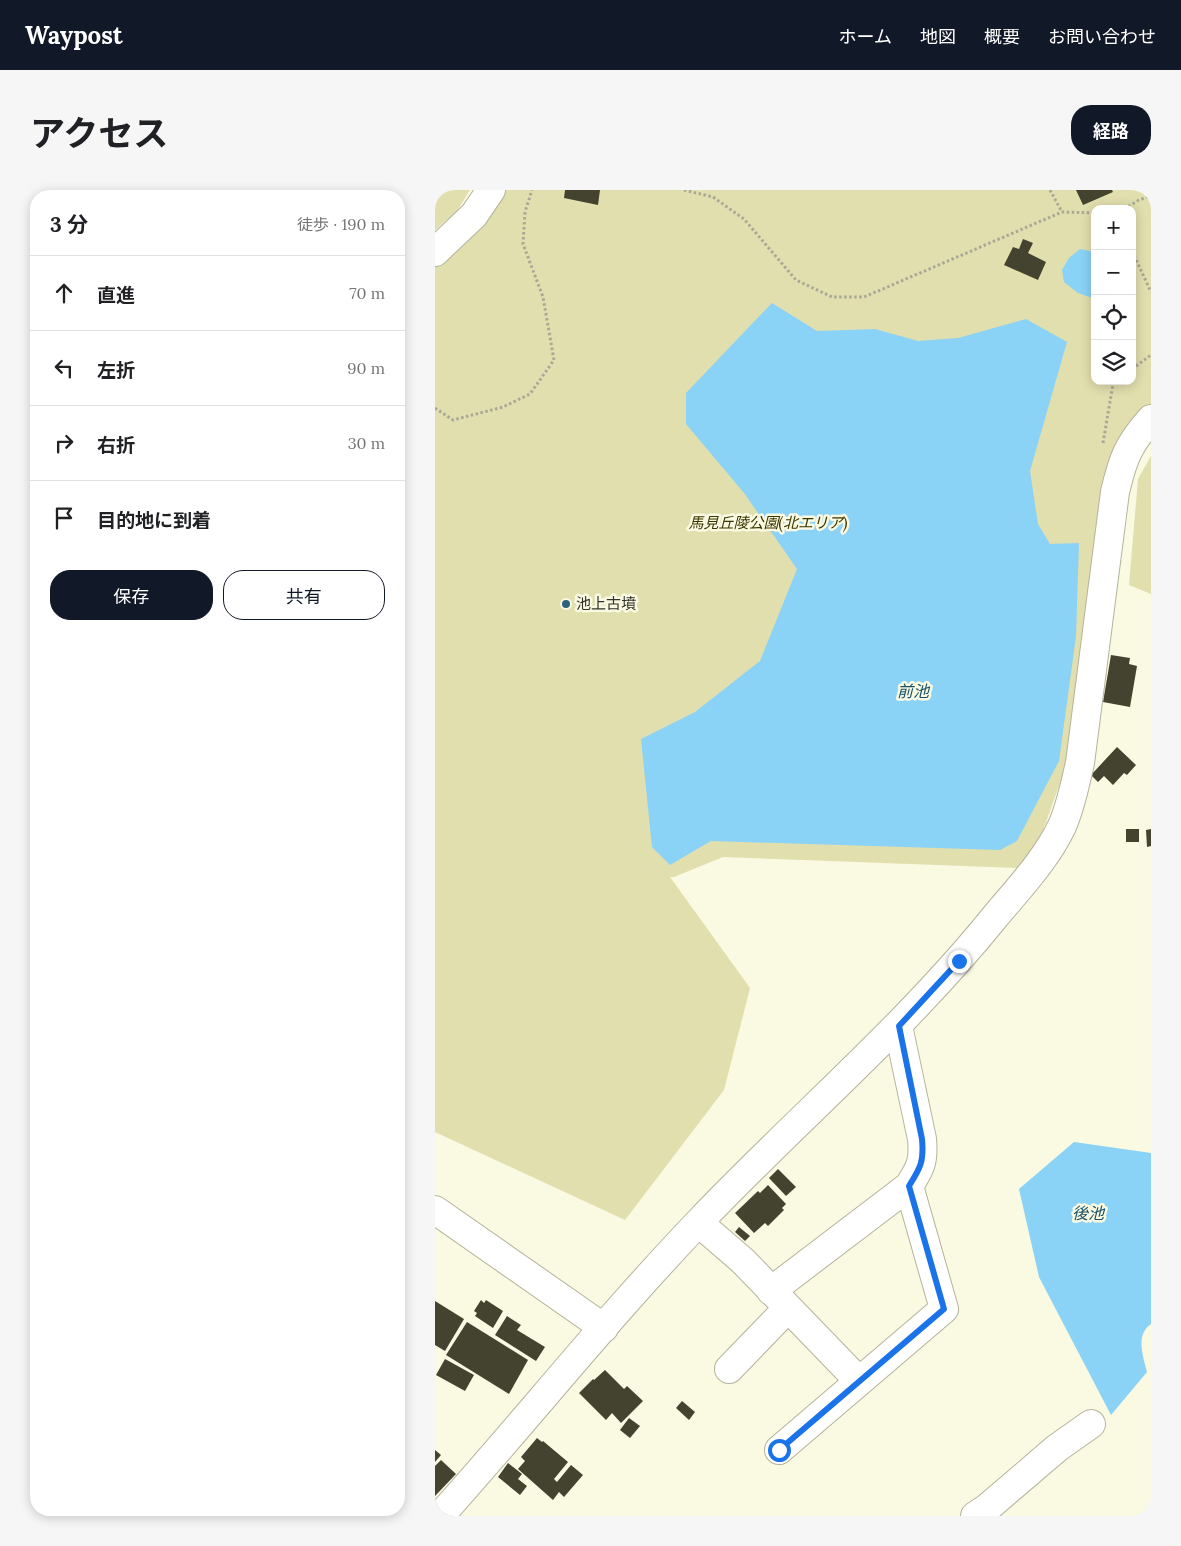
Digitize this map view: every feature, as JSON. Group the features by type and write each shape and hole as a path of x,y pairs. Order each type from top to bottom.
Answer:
{"street":[{"path":"435,252 474,215 491,190"},
{"path":"440,1516 699,1222 899,1026 959,961 1044,857 1062,825 1074,790 1081,754 1115,492 1125,455 1136,436 1151,419"},
{"path":"729,1369 779,1300 909,1186 918,1172 923,1156 922,1139 899,1026"},
{"path":"779,1450 944,1309 909,1186"},
{"path":"435,1210 604,1328"},
{"path":"699,1222 737,1255 859,1381"},
{"path":"975,1516 987,1508 1057,1448 1091,1424"}],"path":[{"path":"435,408 453,420 503,407 530,394 553,360 543,297 523,244 525,212 532,190"},
{"path":"684,190 713,197 744,219 796,280 832,297 864,297 1062,212 1091,213"},
{"path":"1050,190 1062,212"},
{"path":"1130,205 1151,196"},
{"path":"1136,260 1151,292"},
{"path":"1136,366 1151,355"}],"green space":[{"path":"435,190 470,190 457,211 435,230"},
{"name":"馬見丘陵公園(北エリア)","path":"499,190 1151,190 1151,406 1131,424 1069,758 1041,836 1018,868 723,857 670,877 750,988 724,1090 625,1220 435,1132 435,259"},
{"path":"1151,456 1151,594 1129,585 1138,479"}],"water":[{"path":"1080,249 1091,251 1091,298 1078,293 1064,282 1062,270 1069,258"},
{"name":"前池","path":"772,303 817,331 875,329 918,341 958,338 1026,319 1067,342 1030,471 1038,524 1050,544 1079,543 1076,636 1059,761 1017,841 1000,850 711,841 670,865 652,847 641,739 695,712 760,661 797,569 744,493 686,424 686,393"},
{"name":"後池","path":"1074,1142 1151,1153 1151,1324 1143,1334 1141,1346 1147,1372 1111,1415 1039,1277 1019,1189"}],"building":[{"path":"565,190 600,190 598,205 564,198"},
{"path":"1076,190 1112,190 1113,192 1083,205"},
{"path":"1023,239 1033,243 1028,253 1046,262 1038,280 1004,265 1013,247 1019,249"},
{"path":"1111,655 1130,658 1129,664 1137,666 1130,707 1103,702"},
{"path":"1117,747 1136,765 1127,775 1124,773 1113,785 1104,776 1098,782 1091,775"},
{"path":"1126,829 1139,829 1139,842 1126,842"},
{"path":"1151,829 1151,846 1147,847 1146,830"},
{"path":"778,1169 796,1187 786,1196 769,1178"},
{"path":"768,1185 786,1204 782,1208 784,1210 768,1226 765,1223 754,1233 735,1213 758,1191 760,1193"},
{"path":"739,1227 750,1236 745,1241 735,1232"},
{"path":"481,1300 484,1303 486,1300 503,1311 493,1328 475,1316 477,1313 474,1311"},
{"path":"435,1301 464,1319 445,1351 435,1345"},
{"path":"507,1316 521,1325 517,1330 545,1347 536,1361 495,1335"},
{"path":"467,1322 528,1360 509,1394 446,1355"},
{"path":"445,1359 474,1375 465,1391 436,1375"},
{"path":"605,1370 624,1389 627,1386 643,1401 621,1423 612,1413 606,1420 579,1393"},
{"path":"682,1401 695,1412 689,1420 676,1408"},
{"path":"629,1418 640,1426 630,1438 620,1430"},
{"path":"537,1438 568,1462 554,1479 557,1482 571,1465 583,1475 564,1497 559,1492 553,1500 518,1469 525,1461 521,1457"},
{"path":"435,1450 441,1455 435,1462"},
{"path":"441,1460 456,1474 435,1496 435,1466"},
{"path":"508,1463 522,1474 518,1479 527,1486 520,1495 498,1477"}],"place":[{"name":"池上古墳","path":"566,604"}],"route":[{"path":"779,1450 944,1309 909,1186 918,1172 923,1156 922,1139 899,1026 959,961"}]}
